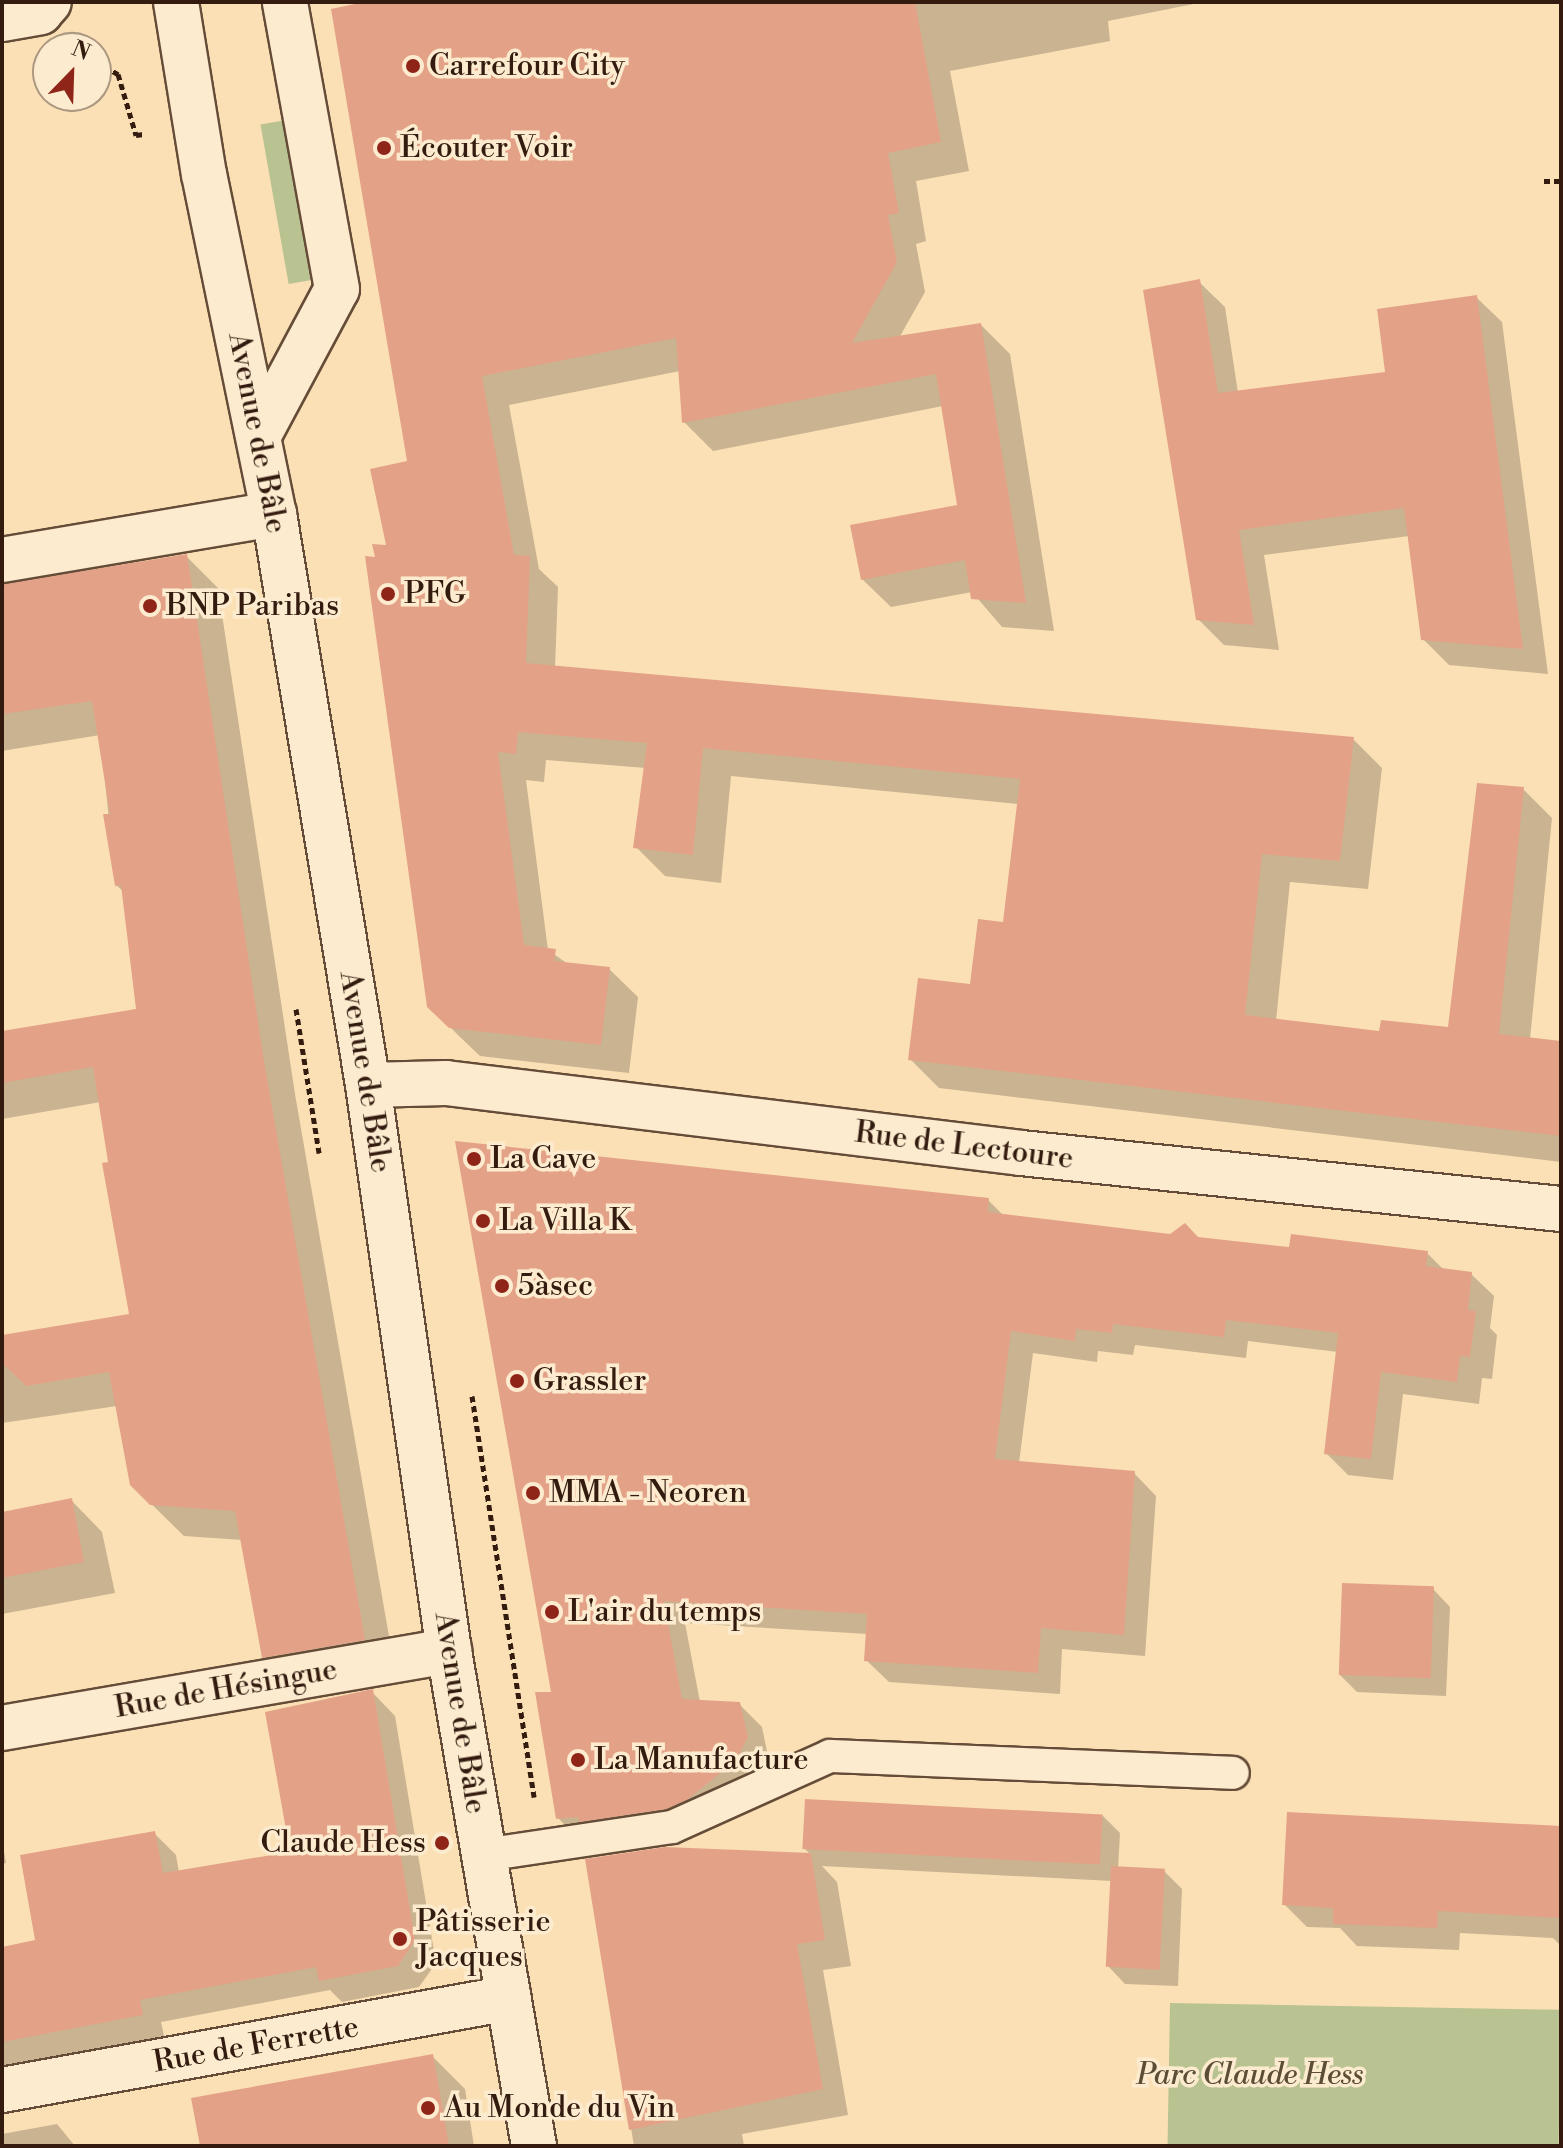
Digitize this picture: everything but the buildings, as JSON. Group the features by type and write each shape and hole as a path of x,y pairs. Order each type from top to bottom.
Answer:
{"main road":[{"path":"2,19 40,12 49,2"},
{"name":"Avenue de Bâle","path":"176,2 204,174 260,433 274,514 368,1085 449,1651 534,2146"},
{"path":"260,433 337,289 285,2"},
{"path":"2,560 274,514"},
{"name":"Rue de Lectoure","path":"368,1085 446,1083 1021,1153 1561,1209"},
{"name":"Rue de Hésingue","path":"2,1728 449,1651"},
{"name":"Rue de Ferrette","path":"2,2090 509,1998"}],"lane":[{"path":"484,1855 672,1827 830,1756 1233,1773"}],"path":[{"path":"1544,181 1561,181"}],"green space":[{"path":"292,119 320,279 289,284 260,125"},
{"name":"Parc Claude Hess","path":"1170,2003 1561,2010 1559,2146 1168,2146"}],"place":[{"name":"Carrefour City","path":"413,66"},
{"name":"Écouter Voir","path":"384,148"},
{"name":"PFG","path":"388,594"},
{"name":"BNP Paribas","path":"150,606"},
{"name":"La Cave","path":"474,1159"},
{"name":"La Villa K","path":"483,1221"},
{"name":"5àsec","path":"502,1286"},
{"name":"Grassler","path":"517,1381"},
{"name":"MMA - Neoren","path":"533,1493"},
{"name":"L'air du temps","path":"552,1612"},
{"name":"La Manufacture","path":"578,1760"},
{"name":"Claude Hess","path":"442,1843"},
{"name":"Pâtisserie Jacques","path":"400,1939"},
{"name":"Au Monde du Vin","path":"428,2108"}]}
